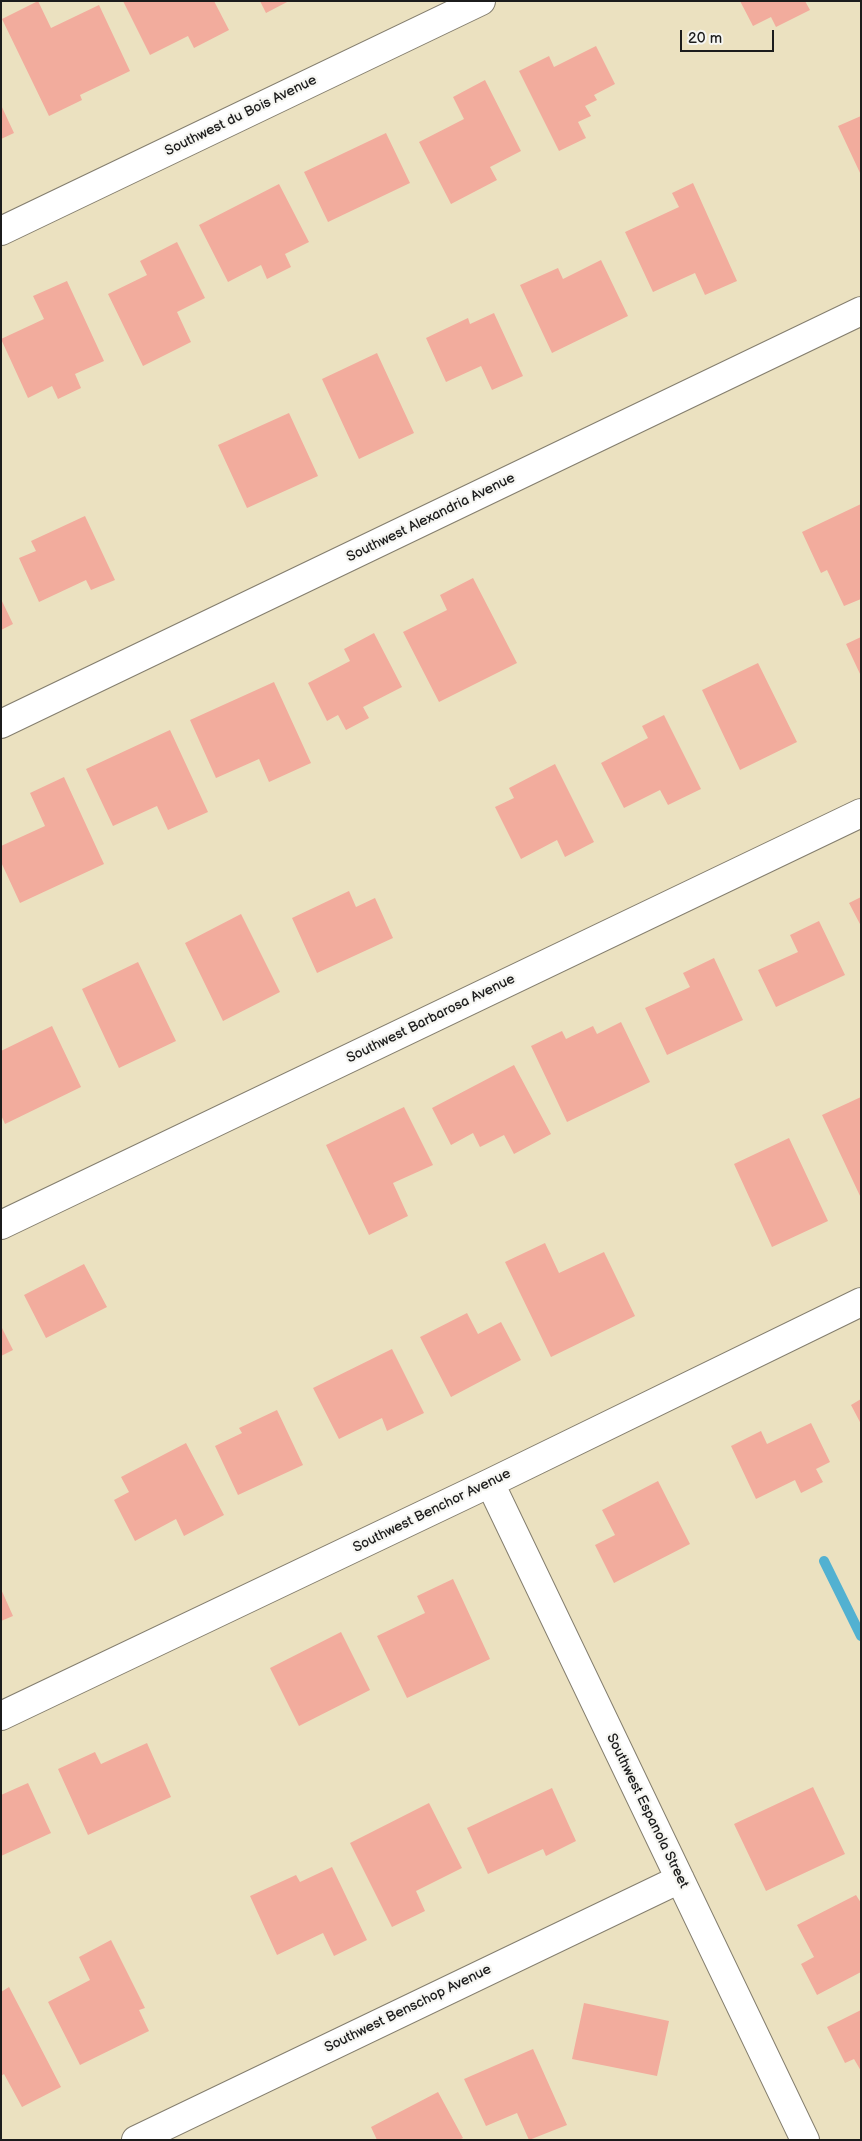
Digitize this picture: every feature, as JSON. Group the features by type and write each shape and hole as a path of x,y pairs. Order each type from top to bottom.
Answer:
{"street":[{"name":"Southwest du Bois Avenue","path":"1,232 481,1"},
{"name":"Southwest Alexandria Avenue","path":"1,724 861,311"},
{"name":"Southwest Barbarosa Avenue","path":"1,1225 861,813"},
{"name":"Southwest Benchor Avenue","path":"1,1716 490,1483 861,1302"},
{"name":"Southwest Espanola Street","path":"490,1483 805,2140"},
{"name":"Southwest Benschop Avenue","path":"136,2140 680,1879"}],"building":[{"path":"38,1 51,28 99,5 130,71 80,95 82,100 49,116 2,19"},
{"path":"123,1 214,1 229,30 194,48 188,36 150,55"},
{"path":"260,1 289,1 266,13"},
{"path":"740,1 805,1 810,10 776,27 771,17 753,26"},
{"path":"596,46 615,84 594,95 597,100 585,106 591,116 578,122 586,138 559,151 519,71 549,56 554,67"},
{"path":"485,80 521,151 490,167 497,180 451,204 419,142 464,119 453,97"},
{"path":"1,105 14,133 1,139"},
{"path":"861,116 861,175 838,126"},
{"path":"386,133 410,183 328,222 304,172"},
{"path":"693,183 737,281 705,295 695,273 653,292 625,232 679,207 672,193"},
{"path":"279,184 309,242 285,254 291,267 267,279 261,265 228,282 199,225"},
{"path":"177,242 205,298 177,312 191,342 143,366 108,294 147,275 140,261"},
{"path":"601,260 628,316 552,353 520,285 558,268 563,279"},
{"path":"67,281 104,361 75,374 81,388 58,399 52,386 28,398 1,339 44,319 33,296"},
{"path":"494,313 523,376 492,390 481,366 446,382 426,338 468,318 470,324"},
{"path":"377,353 414,433 359,459 322,379"},
{"path":"289,413 318,476 247,508 218,445"},
{"path":"861,504 861,599 844,606 827,570 821,573 802,532"},
{"path":"85,516 115,580 91,590 86,580 39,602 19,558 36,551 31,541"},
{"path":"473,578 517,663 439,702 403,632 447,610 440,595"},
{"path":"1,599 13,624 1,630"},
{"path":"374,633 402,687 363,707 369,718 346,730 338,715 327,721 308,683 350,661 344,649"},
{"path":"861,637 861,676 846,644"},
{"path":"758,663 797,742 740,770 702,690"},
{"path":"274,682 311,763 269,782 259,759 216,778 190,720"},
{"path":"664,715 701,789 668,805 660,790 624,808 601,763 648,738 642,726"},
{"path":"170,730 208,812 168,830 157,806 113,826 86,769"},
{"path":"555,764 594,842 565,857 557,840 521,859 495,807 514,798 509,788"},
{"path":"64,777 104,864 20,903 1,862 1,846 45,826 30,793"},
{"path":"349,891 356,907 375,898 393,938 317,973 292,918"},
{"path":"861,897 861,926 849,903"},
{"path":"241,914 280,992 223,1021 185,943"},
{"path":"819,921 845,975 776,1007 758,970 798,952 790,935"},
{"path":"714,958 743,1020 667,1055 645,1008 690,987 683,973"},
{"path":"138,962 176,1041 119,1068 82,989"},
{"path":"621,1022 650,1082 567,1122 531,1046 562,1031 566,1039 593,1026 597,1034"},
{"path":"52,1026 81,1087 5,1124 1,1115 1,1051"},
{"path":"514,1065 551,1134 514,1154 504,1135 480,1147 473,1133 451,1145 432,1108"},
{"path":"861,1097 861,1198 822,1115"},
{"path":"404,1107 433,1165 393,1183 408,1216 369,1235 326,1145"},
{"path":"789,1138 828,1221 772,1247 734,1164"},
{"path":"545,1243 559,1273 604,1252 635,1316 551,1357 505,1262"},
{"path":"84,1264 107,1307 46,1338 24,1295"},
{"path":"467,1313 478,1334 501,1322 521,1360 451,1397 420,1337"},
{"path":"1,1326 13,1350 1,1356"},
{"path":"392,1349 424,1413 387,1431 382,1418 339,1439 313,1388"},
{"path":"861,1399 861,1424 851,1405"},
{"path":"277,1410 303,1465 238,1495 215,1446 242,1433 239,1428"},
{"path":"811,1423 830,1462 816,1469 823,1482 801,1493 795,1480 756,1499 731,1446 761,1431 767,1444"},
{"path":"186,1443 224,1515 184,1536 176,1519 135,1541 114,1500 129,1492 121,1477"},
{"path":"658,1481 690,1544 614,1583 595,1545 615,1535 602,1510"},
{"path":"453,1579 490,1659 407,1698 377,1636 425,1613 417,1596"},
{"path":"1,1589 13,1616 1,1621"},
{"path":"341,1632 370,1690 299,1726 270,1668"},
{"path":"147,1743 171,1797 88,1835 58,1769 95,1752 101,1764"},
{"path":"28,1783 51,1833 1,1856 1,1795"},
{"path":"813,1787 845,1854 766,1891 734,1824"},
{"path":"552,1788 576,1841 546,1856 543,1849 488,1874 467,1828"},
{"path":"429,1803 462,1868 416,1891 425,1911 392,1927 350,1843"},
{"path":"332,1867 367,1940 334,1956 323,1933 277,1955 250,1896 296,1875 300,1882"},
{"path":"856,1895 861,1903 861,1972 817,1995 801,1964 814,1957 797,1925"},
{"path":"111,1940 145,2008 139,2010 149,2031 80,2065 48,2002 90,1980 79,1957"},
{"path":"9,1987 61,2087 22,2107 4,2074 1,2076 1,1992"},
{"path":"584,2003 669,2021 657,2076 572,2059"},
{"path":"861,2010 861,2071 854,2059 845,2063 827,2027"},
{"path":"533,2049 567,2125 529,2140 517,2113 486,2126 464,2079"},
{"path":"438,2092 463,2138 459,2140 377,2140 371,2127"}],"waterway":[{"path":"824,1561 861,1636"}]}
